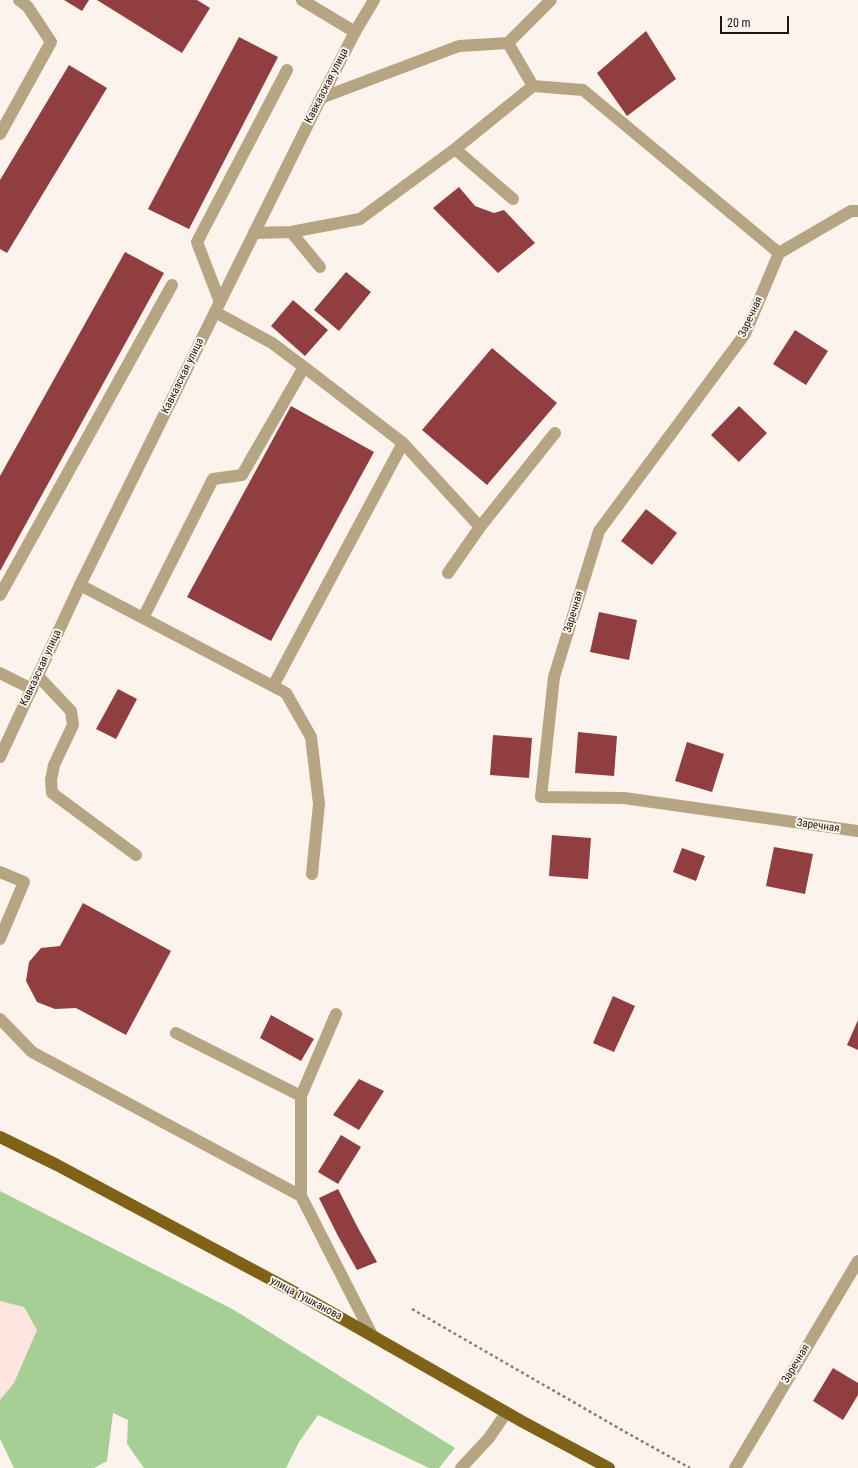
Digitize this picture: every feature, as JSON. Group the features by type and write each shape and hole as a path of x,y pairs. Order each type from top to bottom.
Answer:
{"main road":[{"name":"улица Тушканова","path":"0,1137 57,1165 372,1335 506,1413 609,1468"}],"street":[{"path":"0,134 51,42 28,7 19,0"},
{"path":"302,0 355,32"},
{"name":"Кавказская улица","path":"0,757 80,586 217,307 321,98 355,32 374,0"},
{"path":"321,98 459,46 508,43 551,0"},
{"path":"508,43 533,86"},
{"path":"287,70 197,242 217,307 304,366 402,443 480,527"},
{"path":"254,233 291,232 360,219 455,150 533,86 583,90 779,253 851,211 858,211"},
{"path":"455,150 513,199"},
{"path":"291,232 320,267"},
{"name":"Заречная","path":"779,253 745,334 599,531 554,677 541,797 624,798 858,831"},
{"path":"0,595 172,285"},
{"path":"143,618 213,478 242,475 304,366"},
{"path":"448,573 480,527 555,433"},
{"path":"273,686 402,443"},
{"path":"80,586 286,693 311,737 319,804 312,874"},
{"path":"0,673 32,689"},
{"path":"38,676 71,711 73,725 54,765 51,780 52,793 136,855"},
{"path":"0,872 24,882 0,939"},
{"path":"336,1014 301,1096 301,1196 372,1335"},
{"path":"0,1019 32,1052 301,1196"},
{"path":"176,1033 301,1096"},
{"name":"Заречная","path":"735,1468 857,1264"},
{"path":"461,1468 489,1438 506,1413"}],"path":[{"path":"412,1309 690,1468"}],"shaded area":[{"path":"0,1286 82,1334 0,1436"}],"green space":[{"path":"0,1191 234,1310 455,1448 439,1468 429,1468 318,1415 299,1442 286,1468 144,1468 127,1444 128,1420 113,1413 107,1461 94,1468 14,1468 0,1439 0,1400 14,1383 37,1330 24,1307 0,1301"}],"building":[{"path":"64,0 89,0 82,11"},
{"path":"97,0 197,0 210,8 182,53"},
{"path":"646,31 676,79 627,116 597,73"},
{"path":"239,37 278,57 189,229 148,209"},
{"path":"69,65 107,88 7,253 0,249 0,180"},
{"path":"459,187 475,206 494,213 504,210 535,243 498,273 433,208"},
{"path":"125,252 164,273 0,571 0,476"},
{"path":"346,272 371,292 339,331 314,310"},
{"path":"293,300 328,330 305,356 271,326"},
{"path":"795,330 828,351 806,385 773,364"},
{"path":"492,348 557,403 487,485 422,430"},
{"path":"291,406 374,452 271,641 187,597"},
{"path":"739,406 767,433 739,462 711,435"},
{"path":"646,509 677,533 652,565 621,541"},
{"path":"599,612 637,620 629,660 590,652"},
{"path":"118,689 137,699 116,739 96,729"},
{"path":"578,732 617,736 614,776 575,773"},
{"path":"493,735 532,738 529,778 490,775"},
{"path":"687,742 724,754 712,792 675,781"},
{"path":"552,835 591,838 588,879 549,876"},
{"path":"774,847 813,854 805,894 766,886"},
{"path":"682,848 705,856 696,881 673,872"},
{"path":"83,903 171,951 126,1035 76,1008 55,1009 37,1002 26,981 29,962 41,948 60,946"},
{"path":"613,996 635,1006 614,1052 593,1043"},
{"path":"271,1015 314,1039 301,1061 260,1038"},
{"path":"858,1020 858,1050 847,1045"},
{"path":"359,1079 384,1091 359,1130 333,1115"},
{"path":"341,1135 361,1147 338,1184 318,1172"},
{"path":"338,1189 377,1262 357,1270 319,1198"},
{"path":"833,1368 858,1383 858,1395 843,1420 813,1401"}]}
